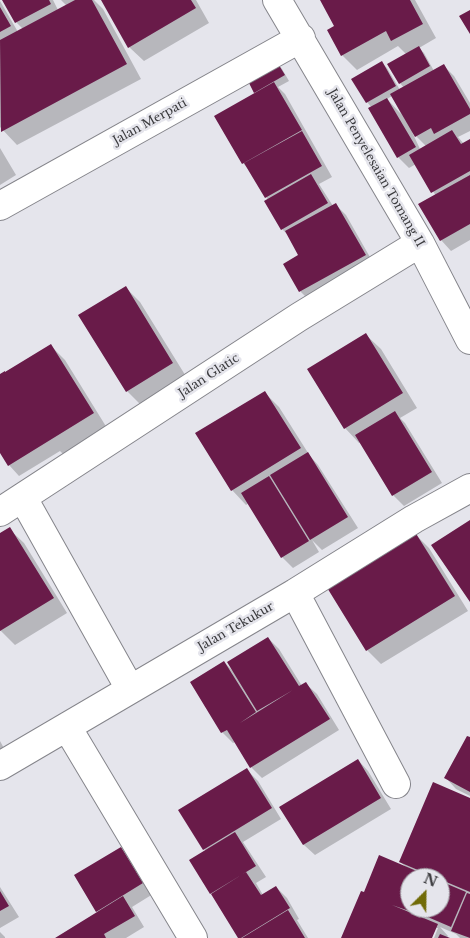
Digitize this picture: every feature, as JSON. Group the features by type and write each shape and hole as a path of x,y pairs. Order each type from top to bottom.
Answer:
{"street":[{"name":"Jalan Penyelesaian Tomang II","path":"277,0 420,243 470,340"},
{"name":"Jalan Merpati","path":"0,206 300,38"},
{"name":"Jalan Glatic","path":"11,505 299,317 420,243"},
{"name":"Jalan Tekukur","path":"0,766 295,593 414,519 470,488"},
{"path":"11,505 130,689"},
{"path":"295,593 396,784"},
{"path":"67,727 193,938"}],"building":[{"path":"2,0 49,0 51,4 15,23"},
{"path":"75,0 92,0 127,64 1,132 0,40"},
{"path":"101,0 191,0 196,8 128,48"},
{"path":"320,0 410,0 423,24 391,41 386,31 341,56 327,30 334,26"},
{"path":"0,7 11,26 0,32"},
{"path":"470,10 470,34 459,16"},
{"path":"419,46 430,66 399,84 387,64"},
{"path":"382,61 396,86 366,103 351,79"},
{"path":"277,62 285,75 254,93 247,79"},
{"path":"444,64 470,109 470,114 434,134 431,128 415,137 390,94"},
{"path":"274,82 302,130 242,164 214,116"},
{"path":"387,98 416,147 397,158 368,108"},
{"path":"452,130 461,144 470,139 470,171 431,193 409,155"},
{"path":"302,131 322,166 265,198 244,163"},
{"path":"311,174 328,203 281,230 264,201"},
{"path":"470,175 470,224 440,241 418,204"},
{"path":"336,203 366,255 299,292 283,264 298,255 285,231"},
{"path":"126,286 173,363 126,392 78,315"},
{"path":"366,333 403,393 344,429 307,369"},
{"path":"51,344 94,413 8,466 0,453 0,374"},
{"path":"265,391 301,448 231,491 195,433"},
{"path":"395,411 432,472 392,496 355,435"},
{"path":"308,452 348,517 310,540 270,475"},
{"path":"269,476 309,541 281,558 241,493"},
{"path":"470,520 470,602 431,545"},
{"path":"10,527 54,598 0,631 0,533"},
{"path":"415,532 455,596 366,651 326,586"},
{"path":"268,637 299,686 306,682 330,719 250,768 227,730 221,733 190,682 224,661 256,712 240,723 293,690 257,711 227,662"},
{"path":"467,736 470,737 470,792 444,778"},
{"path":"358,759 381,798 303,845 279,807"},
{"path":"247,768 272,808 203,850 178,810"},
{"path":"433,782 470,798 470,892 450,884 450,868 413,868 399,862"},
{"path":"235,832 256,866 210,894 189,860"},
{"path":"121,847 143,883 96,912 74,875"},
{"path":"379,855 410,868 400,868 400,908 392,905 400,908 400,918 423,918 438,924 432,938 341,938 361,891 364,892"},
{"path":"246,872 261,895 276,886 290,908 238,938 211,894"},
{"path":"450,885 466,892 451,927 430,918 450,918"},
{"path":"0,891 9,906 0,911"},
{"path":"467,893 470,894 470,938 451,931"},
{"path":"123,896 135,916 104,934 106,938 55,938"},
{"path":"288,910 305,938 242,938"},
{"path":"440,934 450,938 438,938"}]}
